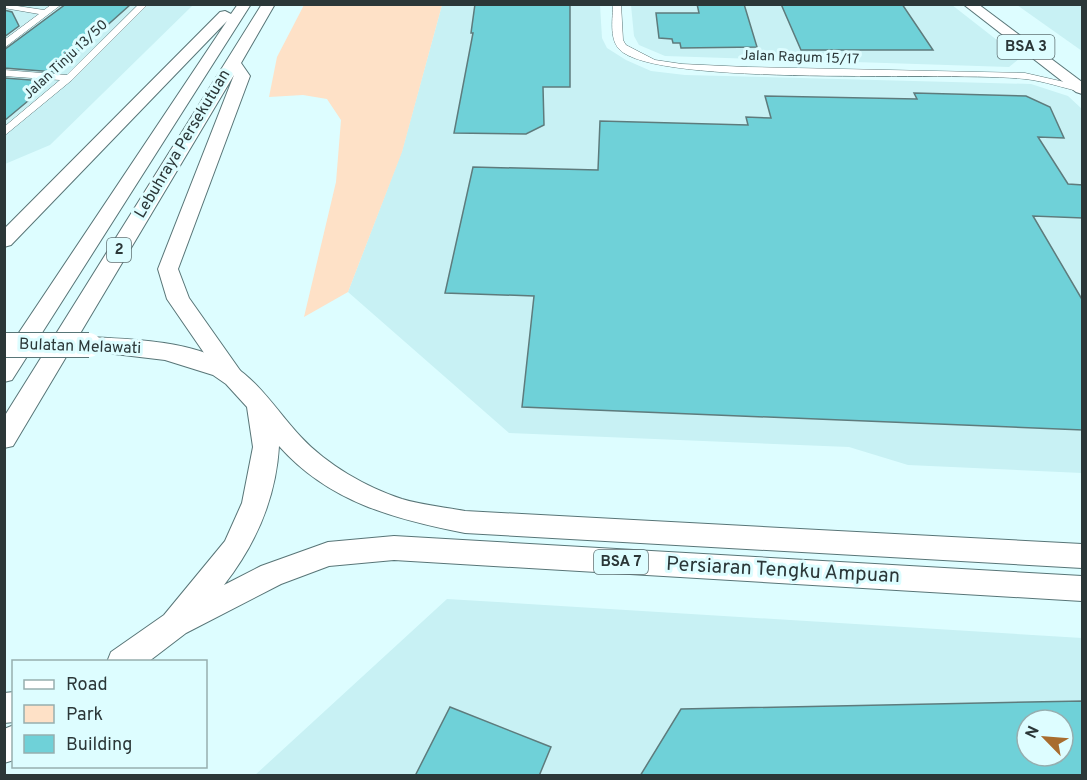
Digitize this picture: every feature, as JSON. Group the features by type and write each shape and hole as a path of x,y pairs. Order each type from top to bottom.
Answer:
{"main road":[{"path":"4,241 237,4"},
{"name":"Lebuhraya Persekutuan","path":"4,374 245,4"},
{"name":"Lebuhraya Persekutuan","path":"4,439 268,4"},
{"name":"BSA 3","path":"969,4 1083,89"},
{"name":"BSA 3","path":"990,4 1083,73"},
{"path":"232,376 178,299 168,269 242,76 233,62"},
{"name":"Bulatan Melawati","path":"4,345 117,345 159,351 198,361 232,376 259,405"},
{"path":"125,660 175,624 236,548 256,503 266,447 259,405"},
{"name":"Persiaran Tengku Ampuan","path":"259,405 312,463 353,489 396,508 465,522 1083,556"},
{"name":"Persiaran Tengku Ampuan","path":"175,624 271,575 328,554 394,548 1083,589"}],"street":[{"path":"4,45 58,4"},
{"name":"Jalan Tinju 13/50","path":"4,133 69,78 144,4"},
{"name":"Jalan Ragum 15/17","path":"617,4 618,40 622,47 630,54 653,62 682,67 747,70 1025,76 1083,89"},
{"path":"4,5 46,14"},
{"path":"1025,76 1031,72 1040,57"},
{"path":"4,73 69,78"}],"shaded area":[{"path":"5,5 193,5 50,145 5,164"},
{"path":"442,5 600,5 602,38 607,48 626,60 651,71 685,75 1031,84 1068,96 1082,109 1082,473 908,465 849,447 509,433 348,292 402,151"},
{"path":"631,5 952,5 1020,58 1009,67 665,56 639,45 634,36"},
{"path":"1017,5 1082,5 1082,51"},
{"path":"447,599 1082,638 1082,775 254,776"}],"green space":[{"path":"304,5 442,5 402,152 348,292 304,317 336,182 341,120 327,99 303,95 269,97 277,57"}],"building":[{"path":"66,4 131,4 55,72 4,68 4,50"},
{"path":"475,4 570,4 570,87 543,87 544,125 526,134 454,133 473,33 471,33"},
{"path":"697,4 744,4 757,47 681,48 680,43 673,43 672,39 659,38 656,13 699,13"},
{"path":"781,4 902,4 933,50 801,50"},
{"path":"4,10 12,12 19,26 4,37"},
{"path":"4,78 45,81 40,85 47,85 4,121"},
{"path":"914,93 1026,96 1050,107 1064,138 1038,137 1068,184 1083,185 1083,218 1033,216 1083,301 1083,430 522,407 534,296 445,293 473,167 598,170 600,121 748,125 746,117 771,118 765,96 917,99"},
{"path":"1083,701 1083,776 640,776 681,709"},
{"path":"450,707 551,747 539,776 415,776"}]}
